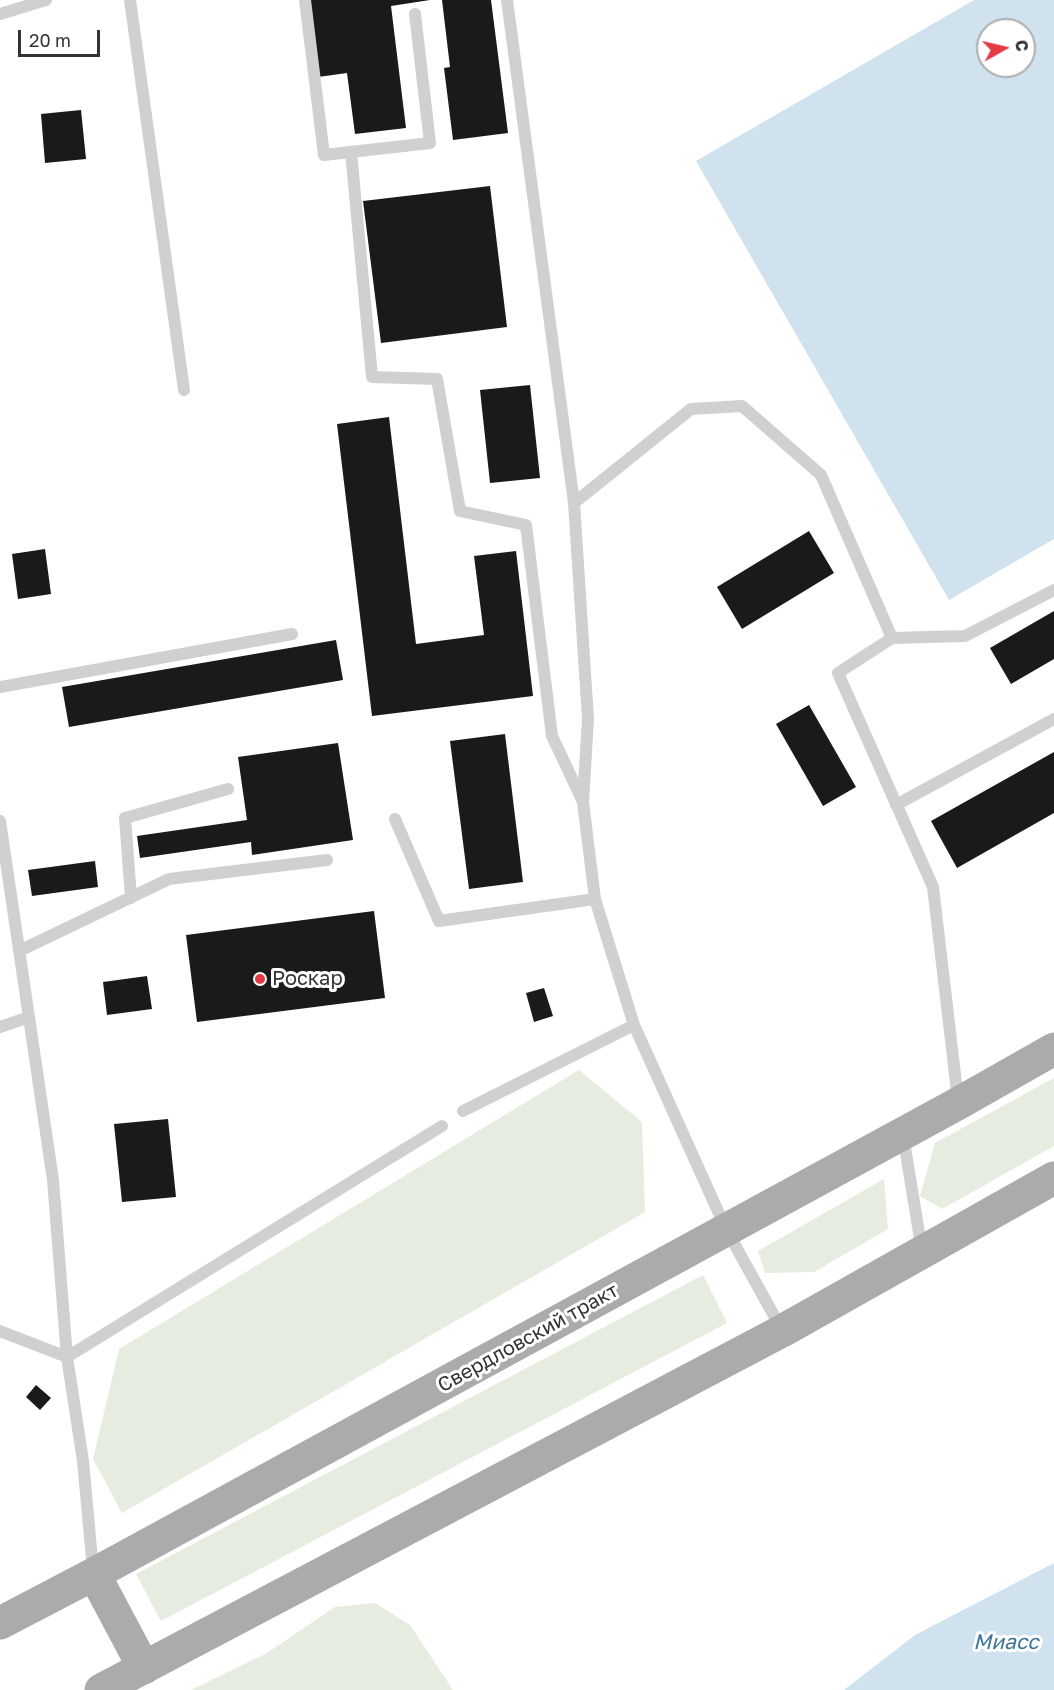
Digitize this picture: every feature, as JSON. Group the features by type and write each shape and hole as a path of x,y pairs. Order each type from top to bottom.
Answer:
{"main road":[{"name":"Свердловский тракт","path":"0,1623 726,1230 1054,1049"},
{"path":"101,1690 782,1331 1054,1178"},
{"path":"94,1574 144,1668"}],"lane":[{"path":"0,14 46,0"},
{"path":"130,0 184,390"},
{"path":"304,0 324,155 430,142 415,14"},
{"path":"507,0 574,503 588,719 583,802 595,899 634,1025 726,1230 782,1331"},
{"path":"351,152 372,377 438,379 460,511 526,525 552,736 583,802"},
{"path":"574,503 691,409 742,406 821,475 892,638"},
{"path":"959,1103 933,887 838,673 892,638 965,636 1054,590"},
{"path":"0,687 292,634"},
{"path":"896,805 1054,719"},
{"path":"131,898 125,818 228,789"},
{"path":"395,819 439,921 595,899"},
{"path":"0,822 53,1180 68,1357 84,1461 94,1574"},
{"path":"19,951 169,879 327,860"},
{"path":"0,1027 29,1017"},
{"path":"464,1111 634,1025"},
{"path":"68,1357 442,1126"},
{"path":"903,1133 922,1252"},
{"path":"0,1331 68,1357"}],"shaded area":[{"path":"579,1070 642,1122 645,1212 122,1513 93,1459 119,1349"},
{"path":"1054,1078 1054,1146 942,1209 920,1196 935,1143"},
{"path":"884,1179 888,1229 814,1272 765,1273 758,1251"},
{"path":"703,1275 727,1323 161,1621 136,1574"},
{"path":"375,1603 410,1625 453,1690 191,1690 267,1653 335,1607"}],"water":[{"path":"974,0 1054,0 1054,539 949,600 696,161"},
{"name":"Миасс","path":"1054,1563 1054,1690 844,1690 915,1635"}],"building":[{"path":"309,0 430,0 391,6 406,128 355,134 347,73 318,77"},
{"path":"442,0 491,0 508,133 453,140 444,68 450,67"},
{"path":"81,110 86,159 45,163 41,114"},
{"path":"490,186 507,327 381,343 363,201"},
{"path":"530,385 540,478 490,483 480,390"},
{"path":"389,417 416,644 484,635 474,556 516,551 533,696 372,716 337,424"},
{"path":"809,531 834,573 742,629 717,587"},
{"path":"45,549 51,594 18,599 12,554"},
{"path":"1054,611 1054,659 1011,684 990,648"},
{"path":"336,640 343,680 69,727 62,687"},
{"path":"809,705 856,787 823,806 776,724"},
{"path":"505,734 523,882 469,889 450,741"},
{"path":"338,743 353,840 252,855 251,842 140,858 137,836 247,820 238,757"},
{"path":"1054,752 1054,813 957,868 931,821"},
{"path":"95,861 98,887 32,896 28,870"},
{"path":"374,911 385,998 197,1022 186,935"},
{"path":"147,976 152,1009 107,1015 103,982"},
{"path":"544,988 553,1016 534,1022 526,993"},
{"path":"168,1119 176,1197 122,1202 114,1124"},
{"path":"36,1385 51,1398 40,1410 26,1397"}],"place":[{"name":"Роскар","path":"260,979"}]}
